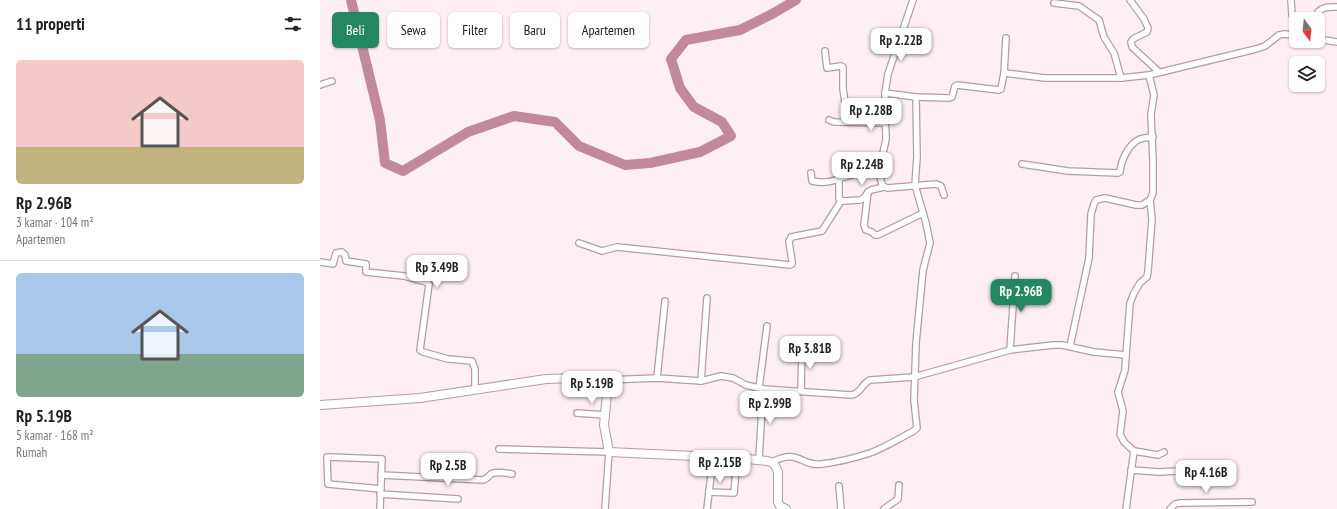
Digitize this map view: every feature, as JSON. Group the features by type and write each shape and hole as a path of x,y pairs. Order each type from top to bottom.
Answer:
{"street":[{"path":"884,187 881,184 880,173 886,139 885,93 888,74 913,0"},
{"path":"1130,0 1148,28 1147,32 1133,39 1131,42 1132,47 1158,71"},
{"path":"1291,0 1292,12"},
{"path":"1054,3 1079,6 1099,20 1104,37 1114,53 1121,78"},
{"path":"1318,12 1324,8 1337,7"},
{"path":"1004,73 1046,78 1121,78 1192,65 1261,48 1268,44 1276,36 1282,34 1289,35"},
{"path":"885,93 916,97 951,97 957,85 999,90 1001,89 1004,73 1006,38"},
{"path":"1325,40 1337,42"},
{"path":"825,52 827,68 843,67 843,89 848,122"},
{"path":"1149,74 1154,94 1151,114 1153,137 1153,186 1150,200 1152,219 1148,271 1146,277 1134,293 1130,303 1125,370 1118,392 1123,410 1120,434 1124,442 1134,451 1158,455 1164,452"},
{"path":"320,85 332,81"},
{"path":"499,449 737,458 772,462 782,457 790,456 818,465 871,452 912,432 917,426 914,400 916,343 923,270 930,243 916,185 916,97"},
{"path":"829,120 834,122 885,123"},
{"path":"1022,164 1068,170 1118,173 1120,172 1127,151 1133,143 1142,138 1153,137"},
{"path":"811,173 811,180 825,183 839,180 857,173 880,173"},
{"path":"839,180 839,197 841,201"},
{"path":"841,201 860,200 864,198 868,192 884,187 916,185 939,184 944,195"},
{"path":"868,192 864,225 866,230 875,235 878,235 923,213"},
{"path":"1070,346 1089,258 1091,214 1096,200 1105,198 1142,205 1150,200"},
{"path":"579,243 602,251 617,247 790,265 792,264 789,242 791,237 822,231 841,201"},
{"path":"320,262 333,264 336,253 342,252 346,255 346,261 366,264 366,272 404,276 428,284 420,350 448,359 472,361 475,369 475,390"},
{"path":"1010,350 1015,276"},
{"path":"701,381 707,298"},
{"path":"657,378 665,300"},
{"path":"759,460 761,388 767,326"},
{"path":"320,405 401,400 546,379 601,377 607,380 657,378 701,381 726,376 746,385 761,388 854,395 860,391 866,382 870,380 914,377 1010,350 1053,345 1070,346 1094,352 1126,355"},
{"path":"801,391 802,348"},
{"path":"606,509 609,452 605,436 605,415 608,389 607,380"},
{"path":"577,413 605,415"},
{"path":"1126,509 1134,451"},
{"path":"380,509 380,491 382,458 327,457 328,484 380,491 458,499"},
{"path":"707,509 713,458"},
{"path":"709,492 734,493 737,458"},
{"path":"772,462 778,472 778,502 780,506 786,509"},
{"path":"1131,470 1159,472 1178,471"},
{"path":"381,475 486,480 490,475 496,473 512,474"},
{"path":"884,509 898,499 899,485"},
{"path":"839,486 840,509"},
{"path":"1170,509 1175,504 1181,503 1252,502"}],"waterway":[{"path":"351,0 380,120 385,163 403,171 468,132 514,116 555,122 579,146 625,165 650,163 700,152 731,136 722,122 694,107 680,88 671,59 686,40 740,30 796,0"}]}
